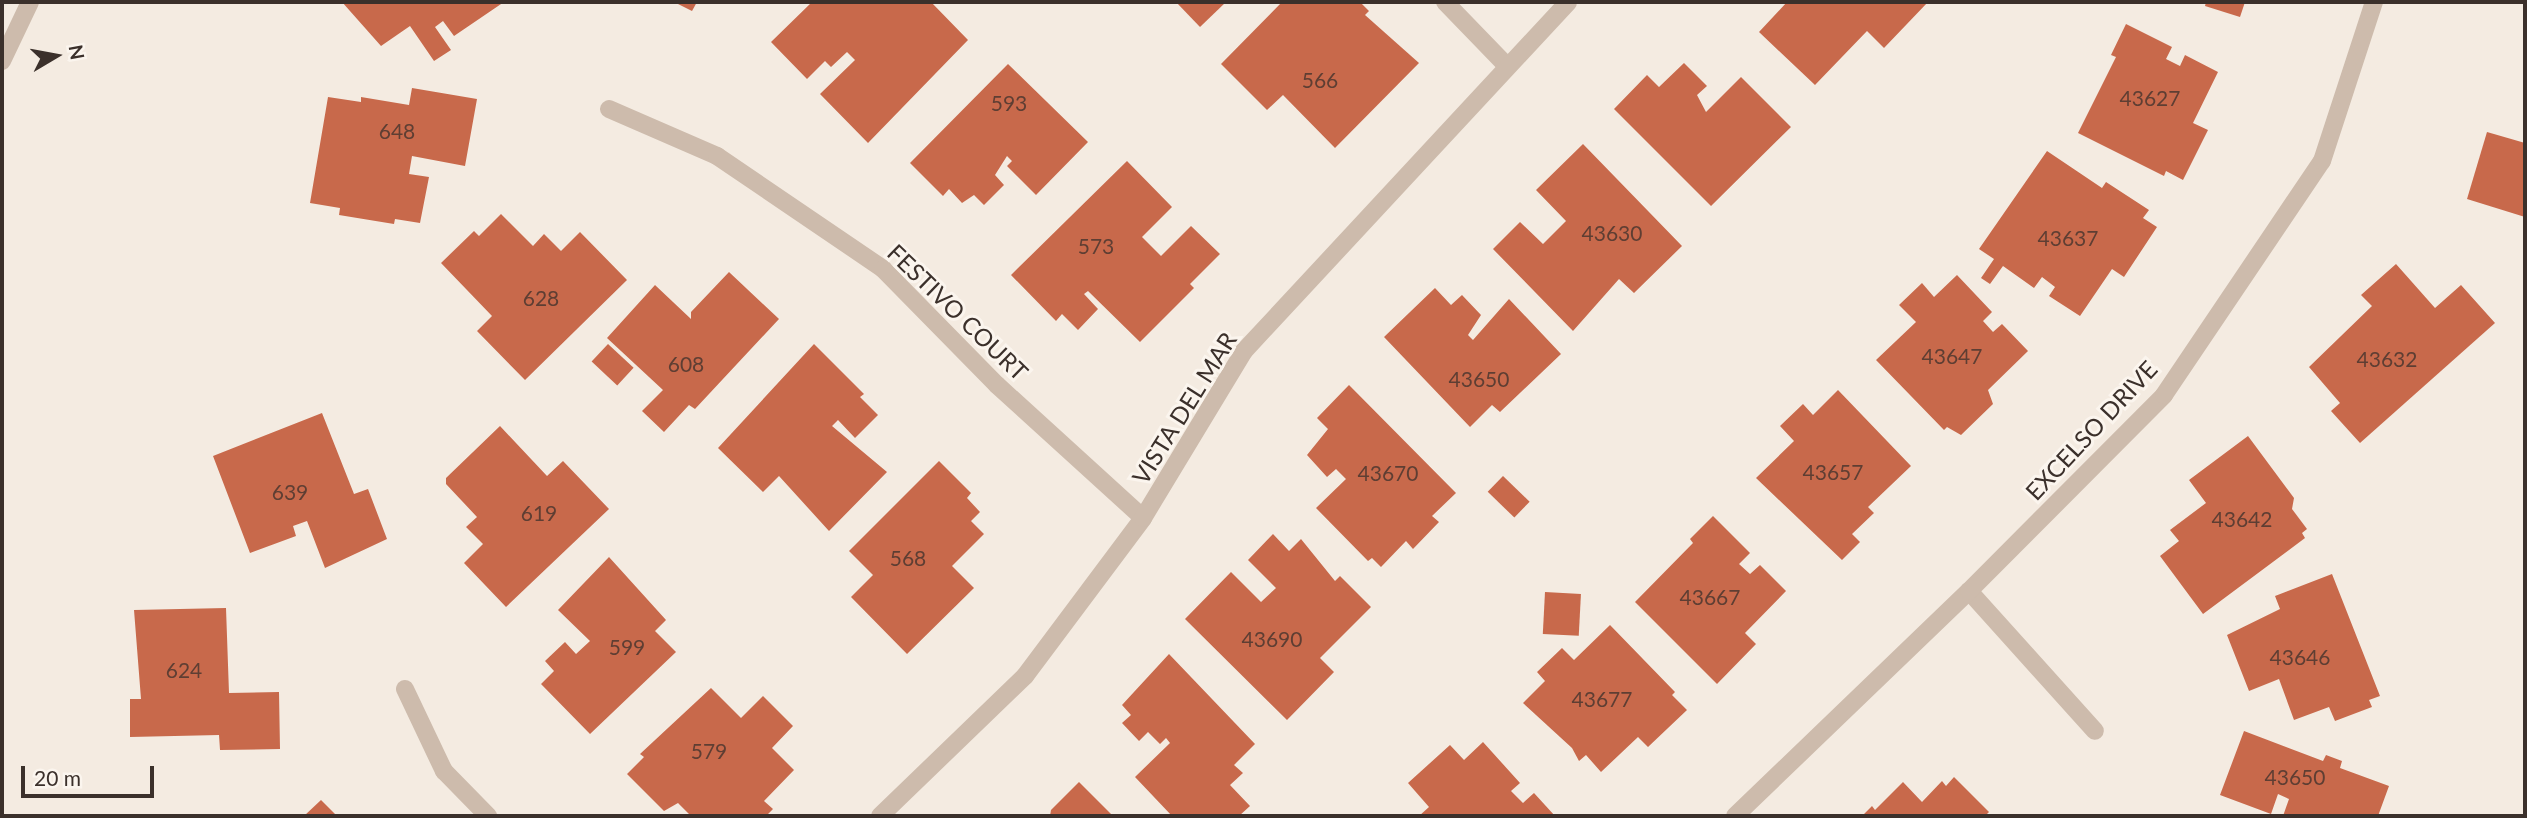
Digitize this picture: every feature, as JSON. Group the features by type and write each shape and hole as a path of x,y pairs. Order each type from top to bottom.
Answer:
{"street":[{"path":"2,61 30,2"},
{"path":"1445,2 1507,66"},
{"name":"VISTA DEL MAR","path":"880,816 1025,676 1143,518 1244,351 1568,2"},
{"name":"EXCELSO DRIVE","path":"1735,816 1969,591 2164,395 2322,161 2374,2"},
{"name":"FESTIVO COURT","path":"609,109 717,156 883,269 997,385 1143,518"},
{"path":"1969,591 2095,731"},
{"path":"405,689 444,771 488,816"}],"building":[{"path":"342,2 504,2 454,36 443,21 435,27 451,50 434,61 410,26 381,46"},
{"path":"674,2 697,2 692,11"},
{"path":"812,2 931,2 968,40 868,143 820,94 855,60 847,52 831,67 825,61 807,79 771,42"},
{"path":"1176,2 1226,2 1200,27"},
{"path":"1282,2 1360,2 1369,11 1365,15 1419,63 1335,148 1283,95 1267,110 1221,64"},
{"path":"1787,2 1928,2 1884,48 1867,31 1815,85 1759,32"},
{"path":"2206,2 2245,2 2240,17 2205,6"},
{"path":"2126,24 2172,47 2166,59 2180,66 2185,55 2218,72 2193,123 2208,130 2183,180 2166,171 2164,176 2078,133 2116,57 2111,55"},
{"path":"1684,63 1707,86 1697,95 1706,112 1741,77 1791,127 1711,206 1614,109 1647,75 1659,87"},
{"path":"1008,64 1088,142 1036,195 1007,166 1012,161 1007,156 995,175 1004,185 984,205 974,195 962,203 949,189 943,196 910,163"},
{"path":"412,88 477,99 465,166 412,156 409,174 429,177 420,223 395,219 394,224 339,215 340,208 310,203 328,97 361,102 361,97 409,105"},
{"path":"2487,132 2525,143 2525,217 2467,199"},
{"path":"1583,144 1682,246 1634,293 1619,279 1573,331 1493,249 1520,222 1543,244 1566,221 1536,190"},
{"path":"2047,151 2102,188 2106,182 2149,210 2143,218 2157,227 2124,277 2112,269 2080,316 2049,296 2055,287 2042,277 2034,288 2003,266 1990,284 1981,278 1994,259 1979,249"},
{"path":"1127,161 1172,207 1142,237 1161,256 1191,226 1220,254 1190,284 1194,288 1140,342 1088,291 1084,294 1098,309 1078,330 1062,314 1056,321 1011,275"},
{"path":"501,214 533,246 544,234 561,251 580,232 627,280 525,380 477,331 492,316 441,263 474,231 479,236"},
{"path":"2396,264 2435,308 2461,285 2495,323 2360,443 2331,411 2340,403 2309,367 2372,306 2361,295"},
{"path":"729,272 779,319 695,409 689,405 664,432 642,411 663,390 607,338 655,285 691,319 691,312"},
{"path":"1957,275 1992,312 1983,321 1993,332 2002,324 2028,351 1988,390 1993,404 1961,435 1947,427 1944,430 1876,360 1916,322 1899,305 1922,283 1934,297"},
{"path":"1435,288 1451,305 1462,295 1481,315 1468,335 1473,340 1509,299 1561,354 1500,412 1492,405 1470,427 1384,337"},
{"path":"608,344 634,368 617,385 592,362"},
{"path":"814,344 864,394 860,397 878,415 855,438 838,420 832,426 887,472 829,531 779,476 763,492 718,448"},
{"path":"1349,385 1456,493 1432,516 1439,522 1413,549 1406,541 1381,567 1372,558 1368,561 1316,508 1346,479 1336,469 1327,477 1307,455 1328,429 1317,418"},
{"path":"1838,390 1911,466 1868,507 1874,513 1852,534 1860,542 1842,560 1756,478 1794,441 1780,426 1803,404 1813,415"},
{"path":"322,413 354,494 368,489 387,539 325,568 307,521 293,526 296,536 250,553 213,456"},
{"path":"500,426 547,476 563,461 609,509 506,607 464,563 483,544 466,527 477,517 446,484 446,478"},
{"path":"2248,436 2294,498 2292,509 2307,529 2302,533 2305,538 2203,614 2160,556 2179,541 2170,530 2206,503 2189,480"},
{"path":"939,461 971,493 967,498 980,512 971,521 984,534 952,566 974,588 907,654 851,597 873,575 849,551"},
{"path":"1503,476 1530,502 1514,518 1488,492"},
{"path":"1713,516 1750,553 1739,564 1750,574 1760,565 1786,591 1745,633 1756,644 1717,684 1635,602 1693,543 1690,539"},
{"path":"1273,534 1289,551 1301,539 1335,581 1340,576 1371,607 1320,658 1334,672 1287,720 1185,619 1231,572 1261,602 1276,588 1248,560"},
{"path":"609,557 666,620 655,631 676,652 590,734 541,684 554,671 545,661 565,642 576,654 590,641 558,610"},
{"path":"2332,574 2380,696 2369,700 2372,707 2335,721 2329,707 2294,720 2279,679 2249,691 2227,635 2280,609 2275,596"},
{"path":"1545,592 1581,594 1579,636 1543,634"},
{"path":"226,608 229,693 279,692 280,749 220,750 219,735 130,737 130,699 141,699 134,610"},
{"path":"1610,625 1675,692 1672,695 1687,710 1648,747 1638,737 1601,772 1586,755 1579,761 1572,748 1523,703 1545,681 1537,672 1562,648 1574,660"},
{"path":"1169,654 1255,744 1234,765 1243,773 1230,785 1250,806 1239,816 1172,816 1135,777 1170,743 1166,738 1160,744 1148,732 1139,741 1122,723 1131,715 1122,705"},
{"path":"711,688 741,718 763,696 793,726 772,748 794,770 764,801 773,809 766,816 691,816 678,803 664,811 627,774 644,757 640,754"},
{"path":"2244,731 2323,761 2326,755 2342,761 2340,768 2389,786 2378,816 2283,816 2289,799 2278,794 2271,814 2220,795"},
{"path":"1483,742 1520,783 1511,791 1523,803 1534,793 1555,816 1419,816 1429,807 1408,783 1450,745 1464,760"},
{"path":"1954,777 1989,812 1985,816 1862,816 1872,806 1875,810 1903,782 1922,802 1942,781 1946,786"},
{"path":"1079,782 1113,816 1050,816 1051,810"},
{"path":"321,800 337,816 304,816"}]}
